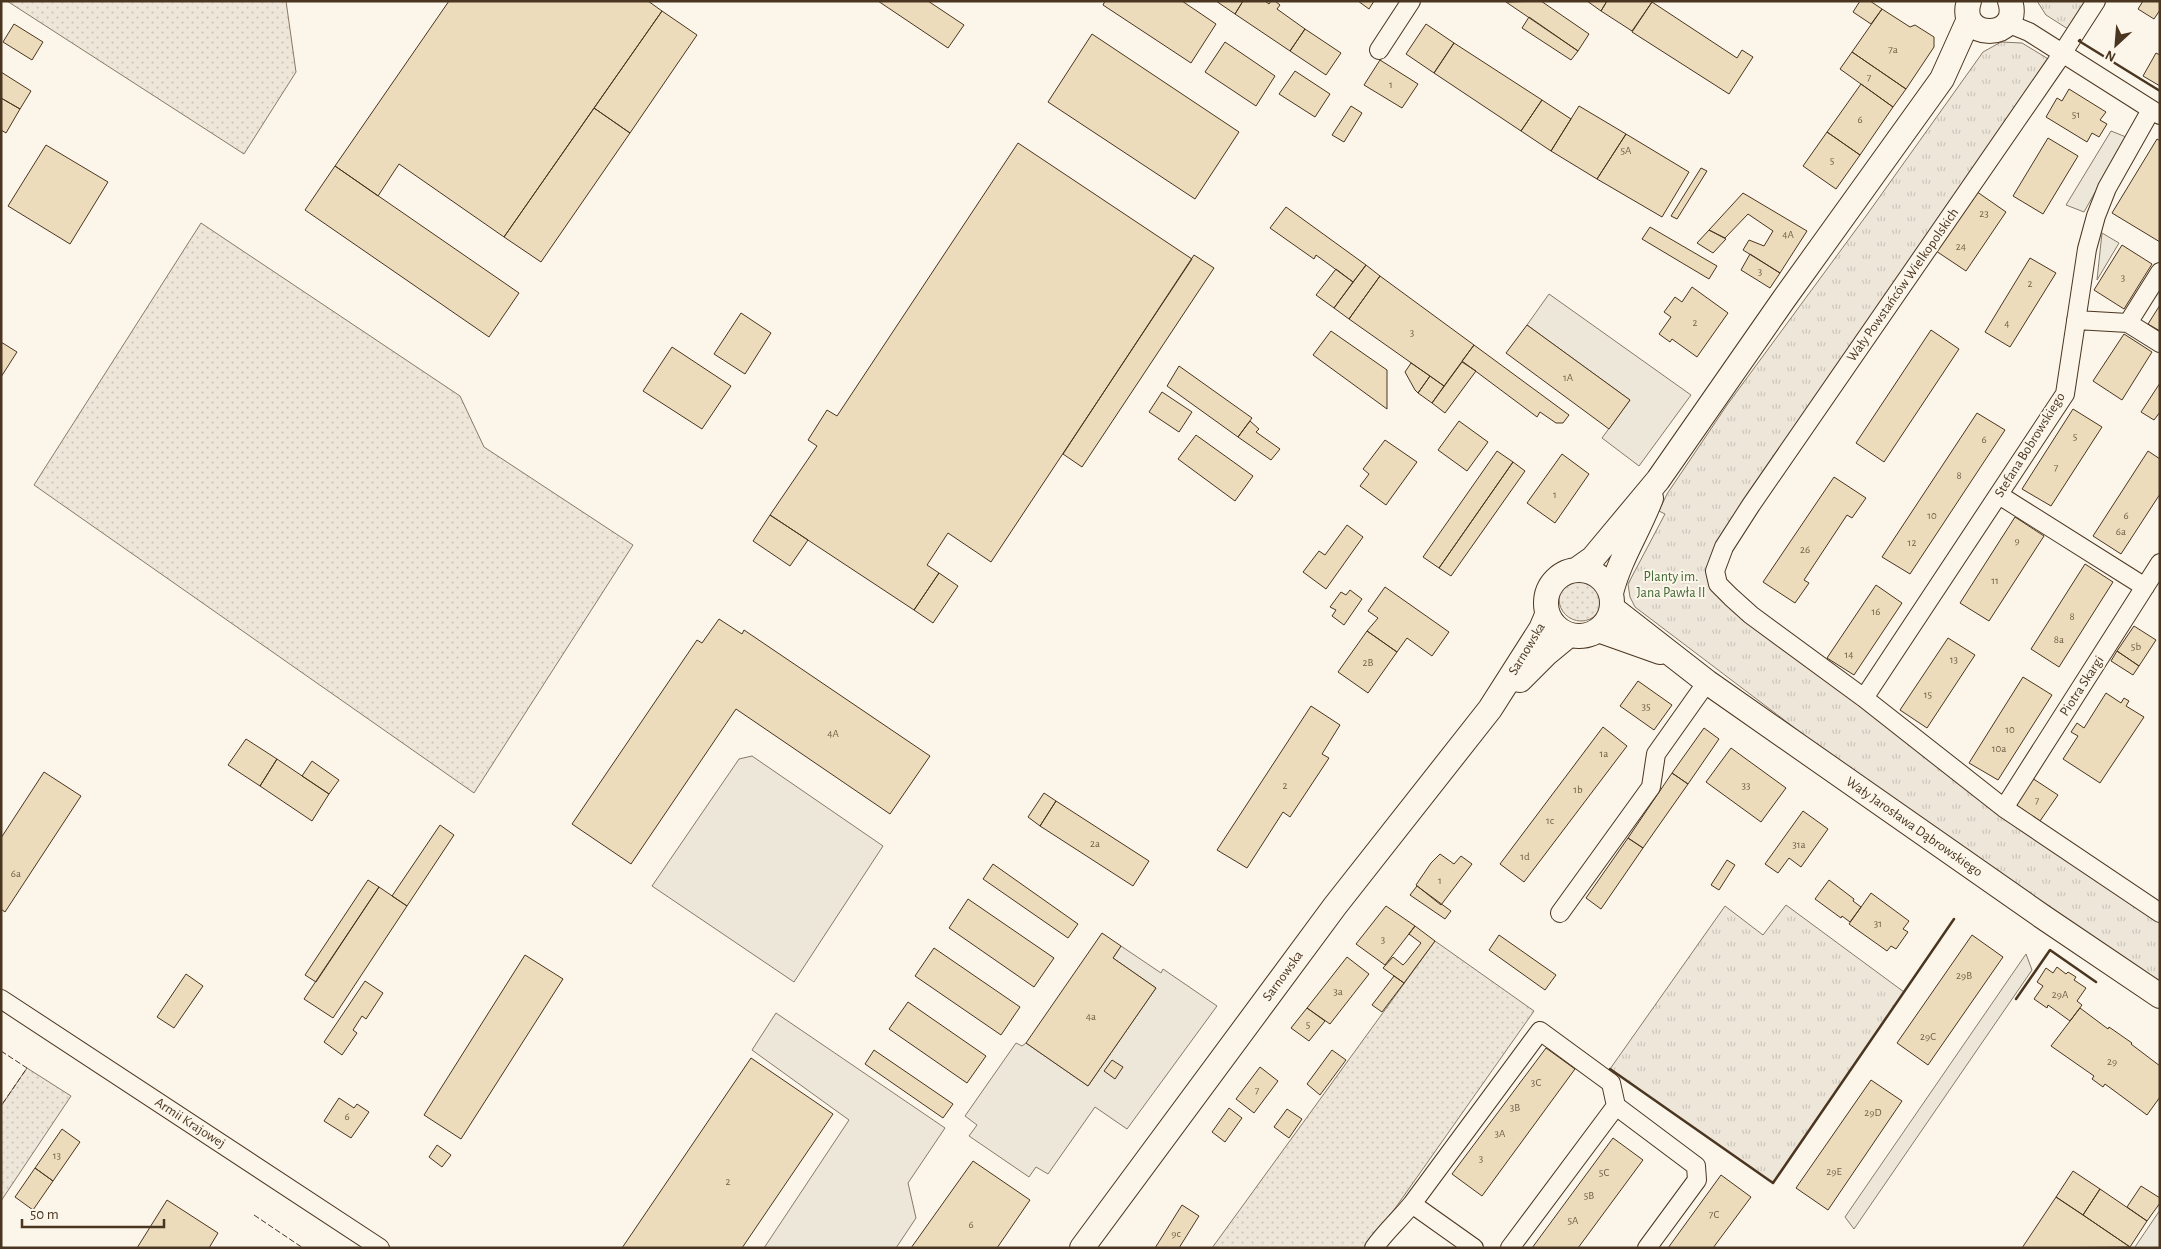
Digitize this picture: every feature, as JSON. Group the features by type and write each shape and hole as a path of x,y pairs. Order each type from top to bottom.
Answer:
{"main road":[{"path":"1658,480 1642,523 1616,574 1606,623 1598,630 1584,636 1569,635 1552,624 1547,615 1545,605 1549,587 1561,575 1576,570 1593,558 1658,480 1784,299 1942,78 1992,12"},
{"path":"1576,570 1584,570 1599,576 1606,584 1611,600"},
{"name":"Wały Jarosława Dąbrowskiego","path":"1611,600 1670,654 1707,682 2043,917 2160,996"},
{"name":"Sarnowska","path":"1082,1248 1335,906 1490,709 1541,629 1547,615"},
{"name":"Wały Jarosława Dąbrowskiego","path":"1598,630 1670,654"},
{"name":"Sarnowska","path":"1490,709 1539,660 1569,635"}],"street":[{"path":"1379,50 1411,1"},
{"name":"Wały Powstańców Wielkopolskich","path":"1864,698 1738,603 1718,584 1715,571 1718,558 1751,504 2062,54 2096,1"},
{"path":"1992,12 2155,112"},
{"name":"Stefana Bobrowskiego","path":"1864,698 2065,394 2087,249 2096,216 2107,188 2155,112"},
{"path":"2128,323 2160,272"},
{"path":"2076,320 2128,323 2160,343"},
{"path":"1998,495 2144,587"},
{"name":"Piotra Skargi","path":"2004,808 2160,563"},
{"path":"1560,913 1651,787 1656,754 1707,682"},
{"path":"1864,698 2004,808 2160,913"},
{"name":"Armii Krajowej","path":"1,999 380,1248"},
{"path":"1374,1248 1388,1228 1412,1204 1540,1031 1612,1083 1616,1106 1696,1166 1697,1180 1647,1248"},
{"path":"1510,1248 1616,1106"},
{"path":"1412,1204 1474,1248"}],"green space":[{"path":"7,1 286,1 296,72 244,154"},
{"path":"2037,1 2087,1 2068,29 2046,15"},
{"name":"Planty im. Jana Pawła II","path":"2001,42 2022,43 2050,60 1720,540 1707,571 1715,594 2012,821 2160,922 2160,984 1841,763 1635,607 1630,597 1628,584 1665,514 1659,511 1667,494 1727,405 1866,216 1983,52"},
{"path":"201,223 460,396 484,447 633,545 474,793 34,485"},
{"path":"1585,577 1597,583 1602,590 1602,608 1597,615 1590,620 1577,621 1569,618 1562,611 1559,595 1562,587 1569,580"},
{"path":"1786,905 1904,992 1773,1183 1610,1069 1725,906 1763,935"},
{"path":"1435,941 1534,1011 1396,1207 1364,1248 1212,1248"},
{"path":"27,1068 71,1096 1,1201 1,1106"}],"shaded area":[{"path":"2111,131 2126,137 2084,212 2066,205"},
{"path":"2102,233 2119,243 2097,280"},
{"path":"1549,294 1691,395 1639,466 1602,438 1630,400 1527,325"},
{"path":"752,756 883,846 794,982 652,886 739,759"},
{"path":"1121,946 1161,973 1163,969 1217,1006 1127,1129 1095,1107 1048,1174 1036,1167 1029,1177 969,1136 977,1125 965,1116 1016,1043 1022,1046 1026,1043 1088,1086 1156,988 1113,958"},
{"path":"2026,954 2032,970 1854,1229 1845,1217"},
{"path":"776,1013 945,1128 908,1183 916,1218 896,1248 764,1248 849,1120 752,1050"},
{"path":"2160,1210 2160,1248 2135,1248 2135,1247"}],"building":[{"path":"449,1 648,1 662,11 504,237 399,164 378,196 335,166"},
{"path":"878,1 928,1 964,25 948,48"},
{"path":"1105,1 1182,1 1216,24 1191,63 1103,5"},
{"path":"1216,1 1243,1 1235,14"},
{"path":"1243,1 1265,1 1269,4 1271,1 1275,1 1280,5 1277,9 1305,29 1290,51 1235,14"},
{"path":"1358,1 1374,1 1369,9"},
{"path":"1541,1 1589,34 1578,51 1506,2"},
{"path":"1587,1 1607,1 1601,11"},
{"path":"1607,1 1652,2 1632,31 1601,11"},
{"path":"1860,1 1870,1 1882,9 1871,24 1853,12"},
{"path":"2143,1 2160,1 2160,10 2154,19 2138,9"},
{"path":"1652,2 1737,58 1742,50 1753,57 1729,94 1632,32"},
{"path":"1882,9 1910,27 1915,25 1934,37 1934,47 1906,89 1852,52"},
{"path":"662,11 697,35 630,133 594,108"},
{"path":"1529,17 1578,51 1571,60 1522,28"},
{"path":"14,24 43,42 32,60 3,42"},
{"path":"1426,24 1454,43 1434,73 1406,54"},
{"path":"1305,29 1341,53 1326,75 1290,51"},
{"path":"1092,34 1239,132 1195,199 1048,102"},
{"path":"1225,42 1275,76 1256,106 1205,72"},
{"path":"1454,43 1542,100 1521,131 1434,73"},
{"path":"1852,52 1906,89 1893,107 1840,69"},
{"path":"2156,53 2160,55 2160,86 2143,76"},
{"path":"1380,60 1418,84 1402,108 1364,85"},
{"path":"1295,71 1330,94 1315,117 1279,94"},
{"path":"1,72 31,91 20,109 1,98"},
{"path":"1861,84 1893,107 1860,155 1827,132"},
{"path":"2069,89 2106,112 2100,120 2107,124 2099,137 2092,133 2087,142 2046,117 2057,98 2062,101"},
{"path":"1,98 20,109 6,133 1,130"},
{"path":"1542,100 1571,119 1551,151 1521,131"},
{"path":"1351,106 1362,113 1344,142 1332,135"},
{"path":"1579,106 1626,134 1597,179 1551,151"},
{"path":"594,108 630,133 541,262 504,237"},
{"path":"1827,132 1860,155 1836,189 1803,166"},
{"path":"1626,134 1689,172 1662,217 1597,179"},
{"path":"2048,138 2078,156 2043,214 2013,196"},
{"path":"2157,139 2160,141 2160,242 2112,213"},
{"path":"1018,143 1192,259 991,562 948,533 927,565 939,573 914,610 770,515 817,446 808,440 827,410 837,416"},
{"path":"46,145 108,182 70,244 8,206"},
{"path":"335,166 519,293 489,337 305,210"},
{"path":"1701,168 1707,171 1677,219 1671,216"},
{"path":"1973,189 2006,212 1966,271 1933,249"},
{"path":"1743,193 1807,231 1780,273 1743,250 1749,240 1764,246 1773,231 1748,214 1725,238 1709,230"},
{"path":"1286,207 1366,265 1353,282 1316,255 1314,259 1270,228"},
{"path":"1650,227 1717,266 1709,279 1642,239"},
{"path":"1709,230 1726,239 1713,253 1697,243"},
{"path":"2122,245 2152,264 2124,309 2094,290"},
{"path":"1750,254 1780,273 1770,288 1741,270"},
{"path":"1194,255 1214,268 1082,467 1063,454"},
{"path":"2030,258 2056,273 2010,347 1985,332"},
{"path":"1366,265 1380,276 1349,319 1334,308"},
{"path":"1336,269 1353,282 1334,308 1316,295"},
{"path":"1380,276 1474,345 1444,386 1349,319"},
{"path":"1692,287 1728,313 1697,357 1672,339 1670,342 1659,334 1671,317 1664,312 1675,297 1682,302"},
{"path":"2160,305 2160,331 2148,324"},
{"path":"741,313 771,333 745,374 714,354"},
{"path":"1527,325 1630,400 1609,429 1506,353"},
{"path":"1931,330 1959,349 1884,462 1856,443"},
{"path":"1331,331 1387,370 1387,409 1313,355"},
{"path":"2124,334 2152,352 2122,400 2093,381"},
{"path":"1,342 17,352 1,377"},
{"path":"1474,345 1569,415 1563,423 1556,423 1540,412 1537,417 1462,361"},
{"path":"672,347 731,386 702,429 643,391"},
{"path":"1462,362 1476,371 1445,413 1432,403"},
{"path":"1411,363 1430,376 1418,393 1405,372"},
{"path":"1179,366 1252,418 1238,437 1167,386"},
{"path":"1430,376 1444,386 1432,403 1418,393"},
{"path":"2160,383 2160,412 2154,420 2141,412"},
{"path":"1162,392 1192,412 1179,432 1149,412"},
{"path":"2073,409 2102,427 2051,506 2022,489"},
{"path":"1977,413 2005,430 1910,574 1882,557"},
{"path":"1250,421 1259,429 1256,432 1280,449 1271,460 1238,437"},
{"path":"1459,421 1488,442 1467,471 1438,450"},
{"path":"1196,435 1253,476 1235,501 1178,459"},
{"path":"1385,440 1417,462 1386,505 1360,486 1369,474 1363,469"},
{"path":"1497,451 1513,462 1439,568 1423,557"},
{"path":"2148,451 2160,459 2160,494 2121,554 2093,536"},
{"path":"1562,454 1589,474 1555,523 1527,503"},
{"path":"1513,462 1525,471 1451,576 1439,568"},
{"path":"1834,477 1866,498 1852,518 1847,515 1804,580 1809,583 1795,603 1763,582"},
{"path":"770,515 808,540 790,566 753,541"},
{"path":"2015,517 2044,536 1989,621 1960,603"},
{"path":"1347,525 1363,537 1326,589 1303,572 1319,551 1325,555"},
{"path":"2085,564 2113,582 2059,667 2031,649"},
{"path":"939,573 958,586 933,623 914,610"},
{"path":"1876,585 1902,603 1854,675 1827,658"},
{"path":"1385,587 1449,632 1432,656 1407,638 1397,652 1367,631 1378,618 1368,611"},
{"path":"1350,590 1362,599 1344,625 1332,616 1336,610 1330,607 1341,592 1346,595"},
{"path":"719,619 742,634 744,630 930,756 890,814 736,709 631,864 572,824 697,640 702,643"},
{"path":"2134,626 2156,640 2139,666 2117,651"},
{"path":"1367,631 1397,652 1368,693 1338,672"},
{"path":"1948,638 1975,655 1927,728 1900,710"},
{"path":"2117,651 2139,666 2133,675 2111,661"},
{"path":"2023,677 2052,695 1998,780 1969,763"},
{"path":"1638,681 1672,705 1654,730 1620,706"},
{"path":"2106,693 2121,703 2124,698 2129,701 2126,706 2144,717 2100,783 2063,759 2078,736 2071,732 2077,723 2084,728"},
{"path":"1311,706 1340,725 1322,754 1329,758 1290,817 1283,812 1247,868 1217,850"},
{"path":"1603,727 1627,746 1524,882 1500,864"},
{"path":"1704,728 1719,739 1688,784 1672,773"},
{"path":"246,739 277,759 260,786 228,765"},
{"path":"1731,748 1786,788 1761,822 1706,782"},
{"path":"277,759 329,794 312,821 260,786"},
{"path":"312,761 339,780 329,794 302,776"},
{"path":"44,772 81,796 5,912 1,909 1,838"},
{"path":"1672,773 1688,784 1643,848 1628,838"},
{"path":"2032,778 2058,795 2040,821 2015,804"},
{"path":"1044,793 1056,801 1040,826 1028,817"},
{"path":"1056,801 1149,861 1133,886 1040,826"},
{"path":"1803,811 1828,829 1801,867 1789,858 1778,873 1765,864"},
{"path":"440,825 454,835 407,906 392,896"},
{"path":"1628,838 1643,848 1601,909 1586,898"},
{"path":"1440,854 1454,864 1461,856 1472,864 1441,905 1416,885 1431,863"},
{"path":"1727,860 1735,865 1719,890 1711,885"},
{"path":"993,864 1078,924 1068,938 983,879"},
{"path":"368,880 379,887 316,982 305,975"},
{"path":"1829,880 1854,899 1853,901 1861,907 1850,922 1842,916 1841,918 1815,899"},
{"path":"1417,886 1451,911 1445,919 1410,895"},
{"path":"379,887 407,906 333,1018 304,999"},
{"path":"1871,893 1909,921 1903,929 1908,932 1896,949 1891,946 1887,951 1849,924"},
{"path":"968,899 1054,958 1034,987 949,928"},
{"path":"1386,906 1415,926 1385,965 1356,944"},
{"path":"1415,926 1435,941 1404,983 1383,968 1393,957 1403,965 1421,943 1409,934"},
{"path":"1102,933 1121,946 1113,958 1156,988 1088,1086 1026,1043"},
{"path":"1499,935 1556,975 1545,990 1489,950"},
{"path":"1972,935 2003,957 1928,1065 1897,1043"},
{"path":"934,948 1020,1007 1001,1035 915,976"},
{"path":"525,955 563,979 461,1139 424,1115"},
{"path":"1347,957 1369,974 1330,1024 1307,1008"},
{"path":"2057,967 2066,974 2068,972 2076,977 2074,980 2086,988 2077,1001 2082,1005 2070,1021 2048,1005 2047,1008 2034,999 2043,986 2037,982 2046,968 2053,973"},
{"path":"186,974 203,986 174,1028 157,1017"},
{"path":"1394,976 1404,983 1382,1012 1372,1005"},
{"path":"365,981 383,993 366,1019 362,1016 353,1030 357,1033 342,1055 324,1042"},
{"path":"908,1002 986,1056 967,1083 889,1029"},
{"path":"1307,1008 1325,1021 1309,1041 1291,1028"},
{"path":"2080,1008 2108,1029 2109,1027 2132,1043 2160,1066 2160,1097 2147,1115 2105,1084 2103,1087 2092,1079 2094,1076 2051,1046"},
{"path":"1546,1048 1575,1069 1482,1196 1452,1174"},
{"path":"874,1050 953,1104 943,1118 865,1064"},
{"path":"1332,1050 1346,1060 1320,1095 1307,1084"},
{"path":"751,1058 833,1114 742,1248 622,1248"},
{"path":"1112,1060 1123,1067 1115,1079 1104,1071"},
{"path":"1260,1067 1278,1081 1254,1113 1236,1099"},
{"path":"1871,1080 1902,1101 1828,1210 1796,1188"},
{"path":"339,1098 354,1108 357,1104 369,1112 351,1138 324,1121"},
{"path":"1229,1108 1242,1118 1225,1142 1212,1132"},
{"path":"1287,1109 1302,1119 1289,1138 1274,1127"},
{"path":"62,1129 80,1142 53,1181 35,1168"},
{"path":"1613,1138 1643,1160 1578,1248 1532,1248"},
{"path":"437,1145 451,1155 442,1167 429,1157"},
{"path":"973,1161 1030,1200 997,1248 911,1248"},
{"path":"35,1168 53,1181 33,1210 15,1197"},
{"path":"2073,1171 2100,1189 2083,1215 2056,1197"},
{"path":"1721,1175 1751,1197 1713,1248 1668,1248"},
{"path":"2141,1186 2160,1198 2160,1203 2147,1221 2127,1207"},
{"path":"2100,1189 2147,1221 2130,1247 2083,1215"},
{"path":"2056,1197 2083,1215 2130,1247 2022,1248"},
{"path":"167,1200 218,1233 209,1248 137,1248"},
{"path":"1182,1205 1199,1216 1179,1248 1155,1248"}],"fence":[{"path":"1,1051 27,1068 1,1106"},
{"path":"254,1215 303,1248"}],"wall":[{"path":"2080,40 2160,91"},
{"path":"1610,1069 1773,1183 1954,919"},
{"path":"2016,999 2050,950 2096,982"}]}
